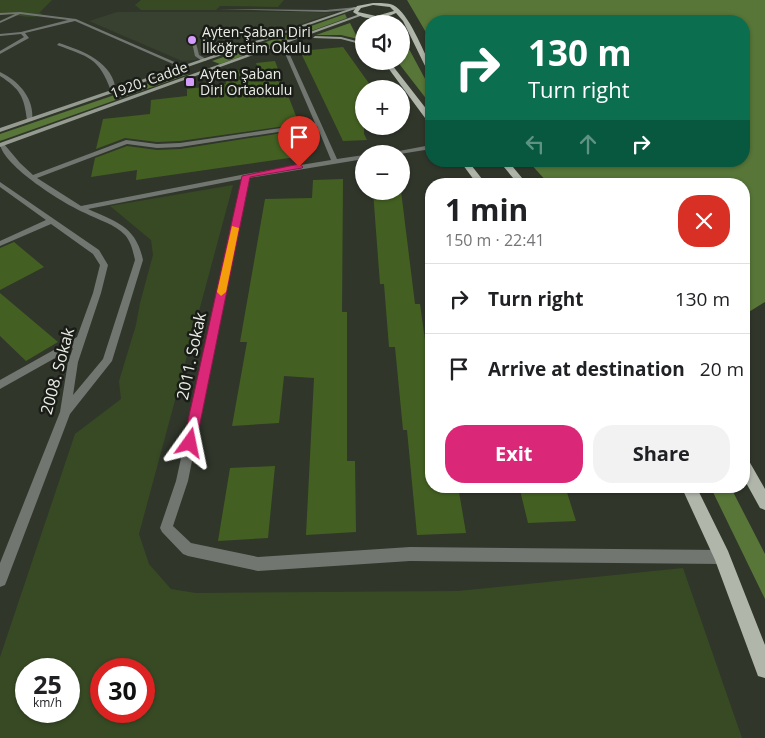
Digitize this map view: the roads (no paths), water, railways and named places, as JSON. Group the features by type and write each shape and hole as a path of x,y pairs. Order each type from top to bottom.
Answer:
{"main road":[{"path":"354,0 357,8 355,12 360,15"},
{"path":"392,0 425,60"},
{"path":"357,8 380,4 396,10"},
{"name":"1920. Cadde","path":"0,130 357,8"},
{"path":"387,15 396,10"},
{"name":"1920. Cadde","path":"1,145 355,19"},
{"path":"301,38 332,37 355,42"},
{"path":"204,60 220,66"},
{"path":"184,67 200,74"},
{"path":"393,70 425,112"},
{"path":"469,167 477,178"},
{"path":"508,167 517,178"},
{"path":"750,477 765,503"},
{"path":"691,493 722,557 765,669"}],"street":[{"path":"219,9 326,11 357,8"},
{"path":"0,22 20,13"},
{"path":"0,14 20,13 75,20 184,67"},
{"path":"0,35 21,33 75,20"},
{"path":"0,53 27,37 21,33"},
{"path":"194,39 197,56 204,60"},
{"path":"58,44 98,60 107,70 114,91"},
{"path":"283,44 335,161"},
{"path":"0,74 22,89 28,100 30,120"},
{"path":"33,178 126,142 157,146 180,145 319,124"},
{"path":"1,145 10,157 33,178 81,208 124,230 136,246 139,260 108,361 65,412"},
{"path":"410,150 425,148"},
{"path":"81,208 246,176 355,158"},
{"name":"2011. Sokak","path":"246,176 182,481 166,528 188,549 258,564 410,554 722,557"},
{"name":"2008. Sokak","path":"0,184 96,252 104,265 97,293 73,362 65,412 0,580"},
{"path":"0,244 51,221"},
{"path":"0,385 81,339"}],"place":[{"name":"Ayten-Şaban Diri İlköğretim Okulu","path":"192,40"},
{"name":"Ayten Şaban Diri Ortaokulu","path":"190,82"}]}
